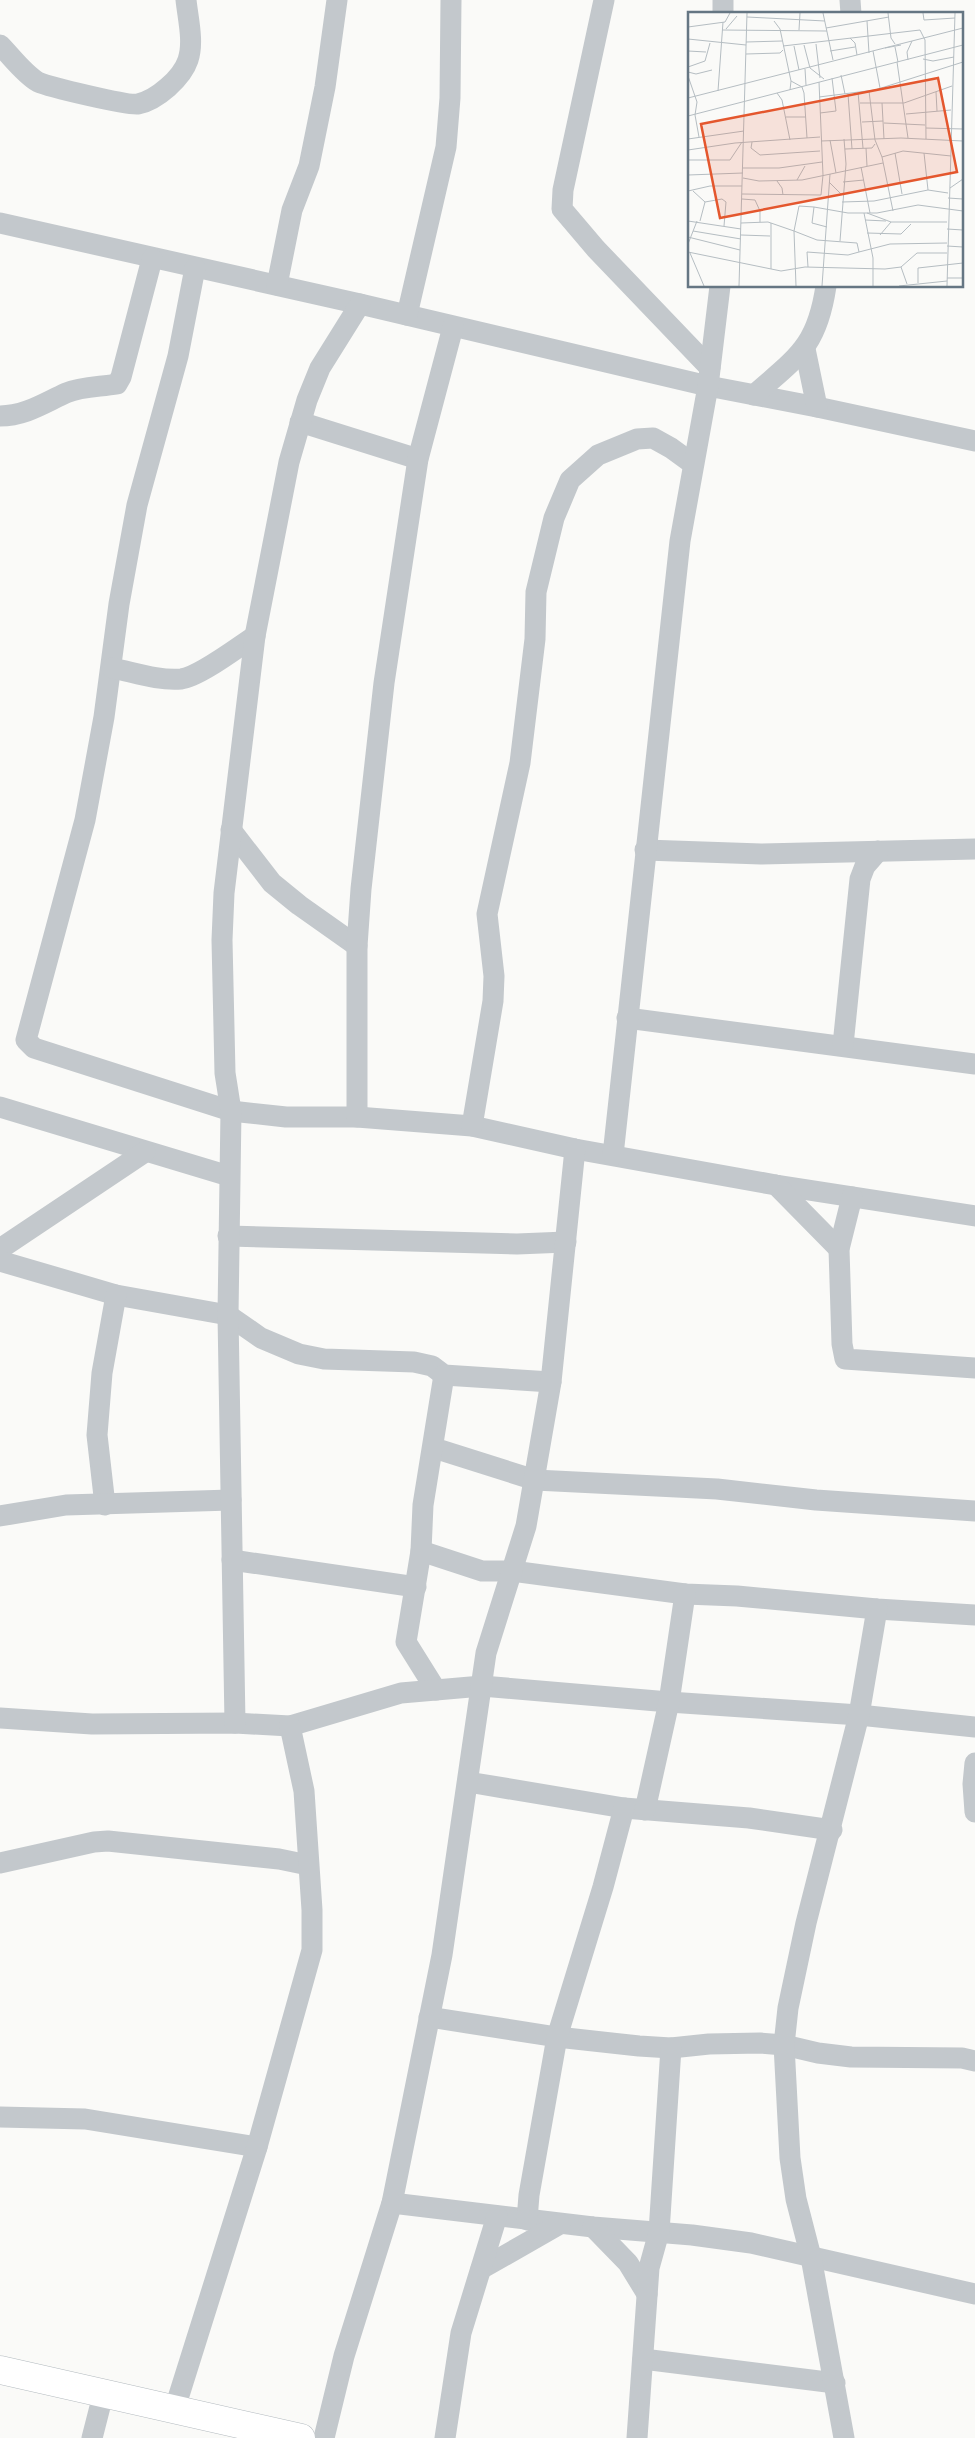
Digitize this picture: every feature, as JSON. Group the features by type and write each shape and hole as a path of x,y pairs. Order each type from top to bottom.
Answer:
{"street":[{"path":"0,45 37,81 58,88 137,104 153,98 183,72 189,59 190,44 186,0"},
{"path":"277,285 292,210 309,166 325,87 337,0"},
{"path":"407,315 446,147 450,98 451,0"},
{"path":"604,0 563,190 562,209 709,377"},
{"path":"0,224 277,285 453,327 709,377 754,395 975,441"},
{"path":"0,416 13,416 67,393 90,387 117,384 122,377 152,259"},
{"path":"195,268 178,356 137,505 119,604 112,668 85,820 26,1040 34,1048 231,1111 286,1117 358,1117 472,1126 575,1149 776,1185 975,1216"},
{"path":"613,1155 680,541 709,377 720,288"},
{"path":"754,395 793,362 805,348 816,327 826,288"},
{"path":"235,1723 228,1315 231,1111 225,1073 222,940 224,893 254,636 290,462 300,422 320,368 360,304"},
{"path":"358,1117 357,946 361,889 384,683 418,459 453,327"},
{"path":"805,348 817,407"},
{"path":"300,422 418,459"},
{"path":"472,1126 493,1001 494,976 487,914 520,763 535,639 536,592 554,518 570,480 598,455 637,439 653,438 693,464"},
{"path":"112,668 156,677 182,679 194,674 254,636"},
{"path":"231,830 272,883 299,905 357,946"},
{"path":"645,850 761,854 975,850"},
{"path":"843,1046 860,879 862,872 878,852"},
{"path":"627,1018 975,1064"},
{"path":"0,1107 229,1176"},
{"path":"324,2438 344,2356 392,2203 442,1955 486,1653 526,1526 535,1480 551,1382 575,1149"},
{"path":"0,1249 145,1152"},
{"path":"776,1185 839,1249"},
{"path":"852,1197 839,1249 842,1344 845,1359 975,1368"},
{"path":"228,1236 517,1244 566,1242"},
{"path":"0,1261 116,1295 228,1315 261,1338 300,1354 324,1358 414,1362 432,1366 444,1375 551,1382"},
{"path":"104,1505 98,1435 102,1373 116,1295"},
{"path":"436,1690 406,1642 421,1551 423,1505 434,1448 444,1375"},
{"path":"434,1448 535,1480 717,1489 816,1500 975,1511"},
{"path":"0,1516 66,1505 231,1500"},
{"path":"421,1551 482,1571 512,1571 685,1594 737,1596 975,1616"},
{"path":"232,1560 416,1587"},
{"path":"645,1810 669,1702 685,1594"},
{"path":"844,2438 811,2257 796,2199 791,2166 784,2045 788,2008 806,1923 832,1830 860,1715 877,1609"},
{"path":"0,1718 118,1724 235,1723 290,1726 401,1693 482,1686 669,1702 860,1715 975,1727"},
{"path":"174,2411 257,2147 312,1950 312,1910 302,1776 290,1726"},
{"path":"975,1763 973,1784 975,1812"},
{"path":"468,1782 624,1808 749,1818 832,1830"},
{"path":"527,2220 532,2179 557,2037 608,1870 624,1808"},
{"path":"0,1863 94,1842 108,1841 279,1859 308,1865"},
{"path":"429,2017 557,2037 671,2048 710,2044 784,2045 818,2053 851,2057 962,2058 975,2061"},
{"path":"637,2438 649,2268 659,2232 671,2048"},
{"path":"0,2117 85,2119 257,2147"},
{"path":"392,2203 593,2228 659,2232 751,2243 975,2294"},
{"path":"445,2438 461,2333 497,2216"},
{"path":"481,2269 560,2224"},
{"path":"593,2228 628,2263 647,2294"},
{"path":"643,2359 835,2383"},
{"path":"0,2370 174,2411 301,2438"},
{"path":"92,2438 104,2395"}]}
